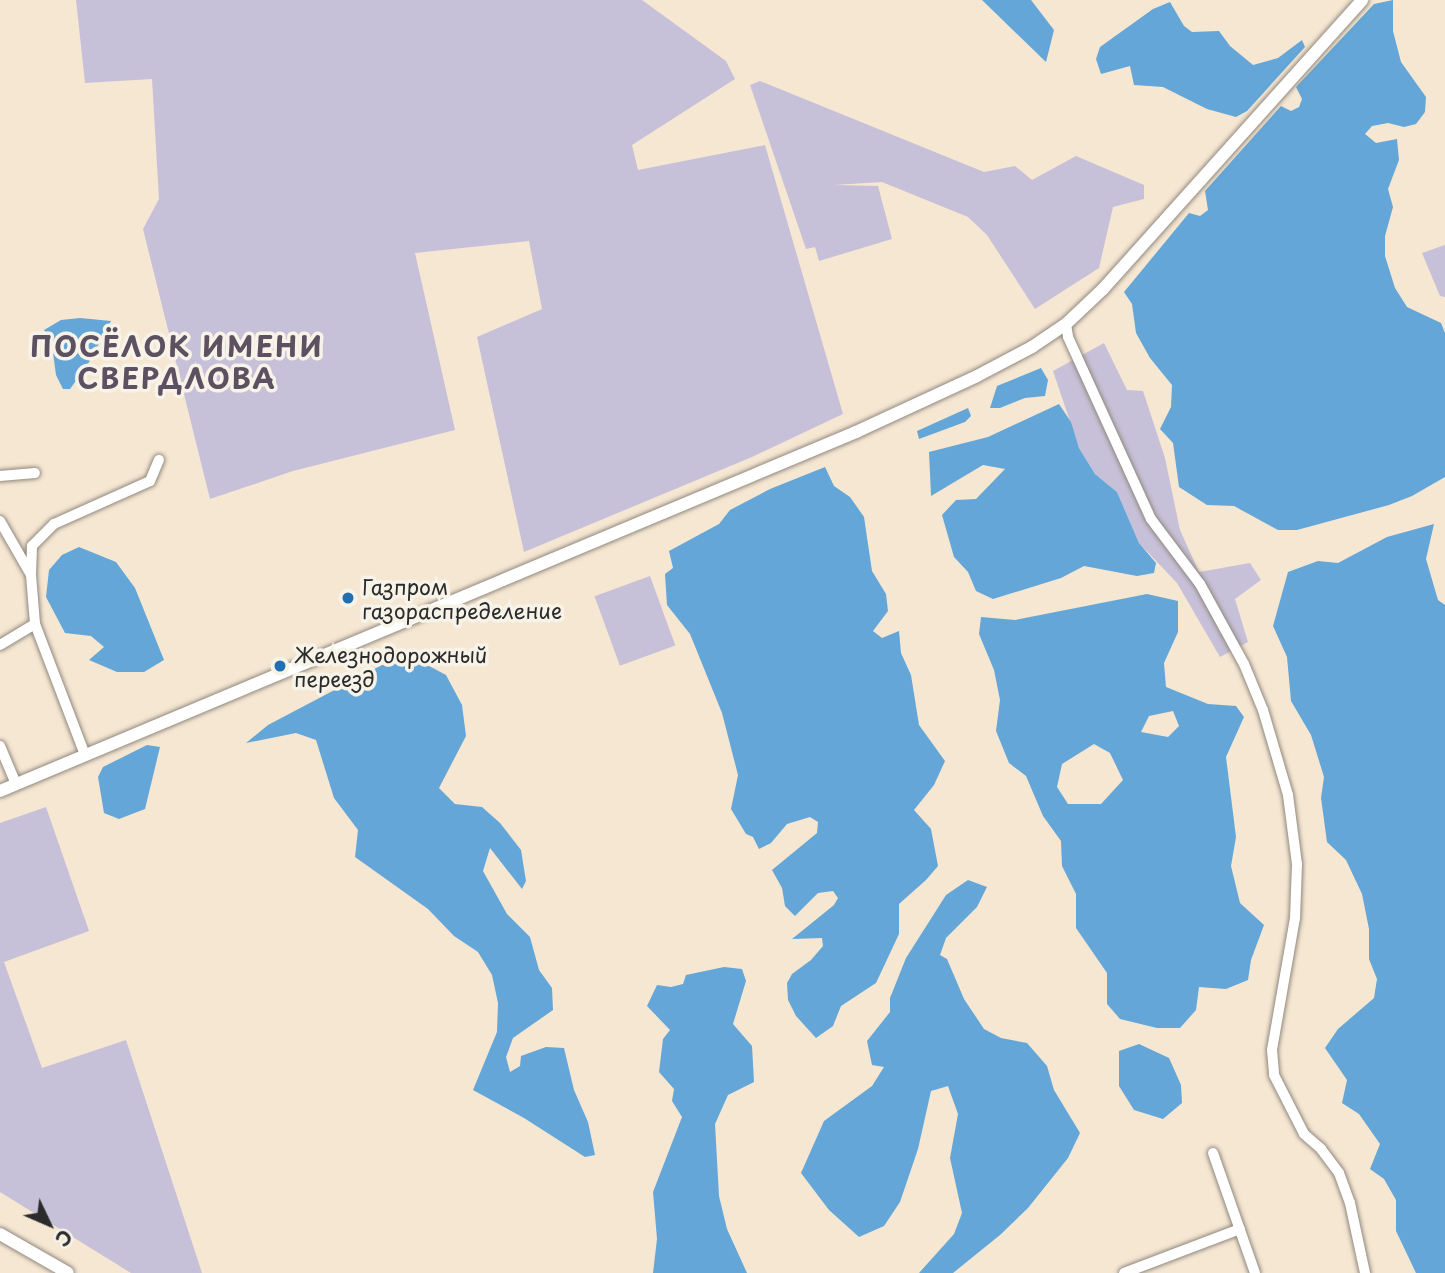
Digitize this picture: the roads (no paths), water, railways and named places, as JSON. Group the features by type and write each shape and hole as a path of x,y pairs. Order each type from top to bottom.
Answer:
{"main road":[{"path":"0,791 856,432 1017,356 1066,324 1103,289 1362,0"},
{"path":"0,1234 68,1273"}],"street":[{"path":"1066,324 1068,337 1151,519 1207,596 1244,664 1263,710 1288,795 1297,864 1296,918 1272,1050 1274,1074 1304,1134 1321,1149 1339,1173 1350,1202 1365,1273"},
{"path":"85,755 35,624 31,575 32,546 54,524 150,481 159,460"},
{"path":"0,475 36,472"},
{"path":"0,520 31,575"},
{"path":"0,645 35,624"},
{"path":"0,746 16,784"},
{"path":"1213,1153 1255,1273"},
{"path":"1125,1273 1240,1229"}],"water":[{"path":"982,0 1031,0 1054,30 1046,62"},
{"path":"1393,0 1393,31 1401,62 1426,97 1425,112 1416,124 1404,127 1388,123 1372,126 1365,134 1376,143 1397,139 1399,160 1388,189 1393,207 1385,236 1385,256 1395,288 1407,307 1441,323 1445,333 1445,477 1412,496 1389,505 1297,530 1278,530 1234,506 1207,505 1179,487 1173,443 1160,429 1171,407 1172,385 1150,358 1136,333 1132,304 1124,292 1189,213 1200,216 1208,210 1205,191 1281,106 1291,111 1299,107 1302,99 1296,87 1374,4"},
{"path":"1170,2 1184,26 1192,32 1219,31 1230,46 1253,65 1278,58 1302,40 1305,47 1247,111 1236,117 1207,109 1163,87 1134,85 1130,66 1101,74 1096,59 1100,47 1153,9"},
{"path":"80,318 111,321 88,364 70,389 63,389 56,375 52,345 44,330 61,320"},
{"path":"1041,368 1048,380 1045,396 1025,398 1000,408 990,408 997,386"},
{"path":"1059,404 1071,422 1079,448 1095,474 1117,492 1139,543 1156,563 1154,573 1137,576 1084,566 1061,578 993,599 976,591 968,572 954,557 942,515 956,500 976,499 1005,469 983,465 931,496 929,452 988,437"},
{"path":"968,408 971,416 965,422 919,439 917,431"},
{"path":"825,467 834,486 850,497 864,517 872,571 886,594 888,611 873,631 882,638 899,631 901,653 911,675 919,725 945,761 934,785 914,810 931,829 938,866 899,904 899,934 876,983 841,1006 833,1026 816,1038 796,1016 788,1000 787,983 792,974 811,960 823,946 822,938 792,939 834,905 838,898 833,891 818,893 795,916 785,906 782,888 772,870 817,833 818,822 810,817 787,824 771,843 759,849 753,837 746,834 731,809 738,775 722,713 690,634 667,605 665,574 673,568 669,551 719,524 730,510 770,489"},
{"path":"1434,524 1426,559 1438,600 1445,605 1445,1273 1416,1273 1396,1231 1396,1200 1384,1179 1370,1169 1380,1144 1359,1114 1342,1103 1347,1080 1325,1048 1338,1029 1374,998 1377,979 1369,959 1369,929 1362,894 1346,860 1327,842 1321,798 1324,777 1311,735 1291,701 1287,657 1273,626 1288,572 1318,561 1338,563 1387,537"},
{"path":"79,547 116,562 135,588 164,660 144,672 117,672 89,660 104,647 91,636 65,633 46,597 49,570 62,555"},
{"path":"1147,594 1178,601 1178,632 1164,663 1166,687 1208,704 1236,706 1244,717 1226,757 1236,837 1231,866 1240,903 1264,925 1251,960 1248,980 1226,989 1199,987 1196,1010 1180,1028 1157,1028 1120,1019 1107,1004 1107,973 1076,928 1076,894 1062,866 1061,841 1043,816 1026,776 1009,763 996,731 1000,700 994,670 979,634 981,617 1015,620","holes":["1173,711 1179,726 1168,737 1141,732 1149,716","1094,744 1110,753 1123,780 1101,804 1068,804 1057,787 1062,764"]},
{"path":"416,659 446,675 462,705 466,736 439,788 455,804 482,807 500,823 521,850 526,881 522,889 490,848 483,871 507,914 530,937 539,970 552,988 553,1010 513,1038 506,1057 510,1072 520,1066 521,1056 546,1047 564,1048 574,1090 588,1122 595,1155 585,1157 524,1118 473,1090 497,1032 498,1003 492,975 478,952 454,936 428,909 355,857 358,830 334,798 316,740 296,733 246,743 268,725 382,665"},
{"path":"147,745 160,747 145,809 119,819 104,813 98,777 103,767"},
{"path":"968,880 987,887 977,907 946,938 940,955 947,959 964,999 984,1029 1001,1038 1027,1043 1047,1066 1054,1090 1080,1133 1068,1158 1028,1208 1000,1235 953,1273 919,1273 954,1234 962,1213 950,1158 958,1114 948,1086 931,1091 918,1149 900,1202 884,1226 859,1237 829,1210 801,1173 824,1121 872,1086 884,1067 872,1065 867,1041 890,1012 890,998 906,958 946,895"},
{"path":"724,967 742,969 746,981 733,1024 752,1046 754,1082 728,1095 715,1124 719,1196 727,1229 747,1273 653,1273 657,1239 653,1192 682,1117 672,1101 674,1089 659,1072 663,1039 670,1030 647,1006 657,985 671,987 683,984 686,975"},
{"path":"1139,1044 1169,1058 1181,1085 1182,1103 1163,1119 1134,1110 1119,1086 1119,1051"}],"place":[{"name":"Газпром газораспределение","path":"348,598"},
{"name":"Железнодорожный переезд","path":"280,666"}],"district":[{"name":"ПОСЁЛОК ИМЕНИ СВЕРДЛОВА","path":"177,362"}]}
